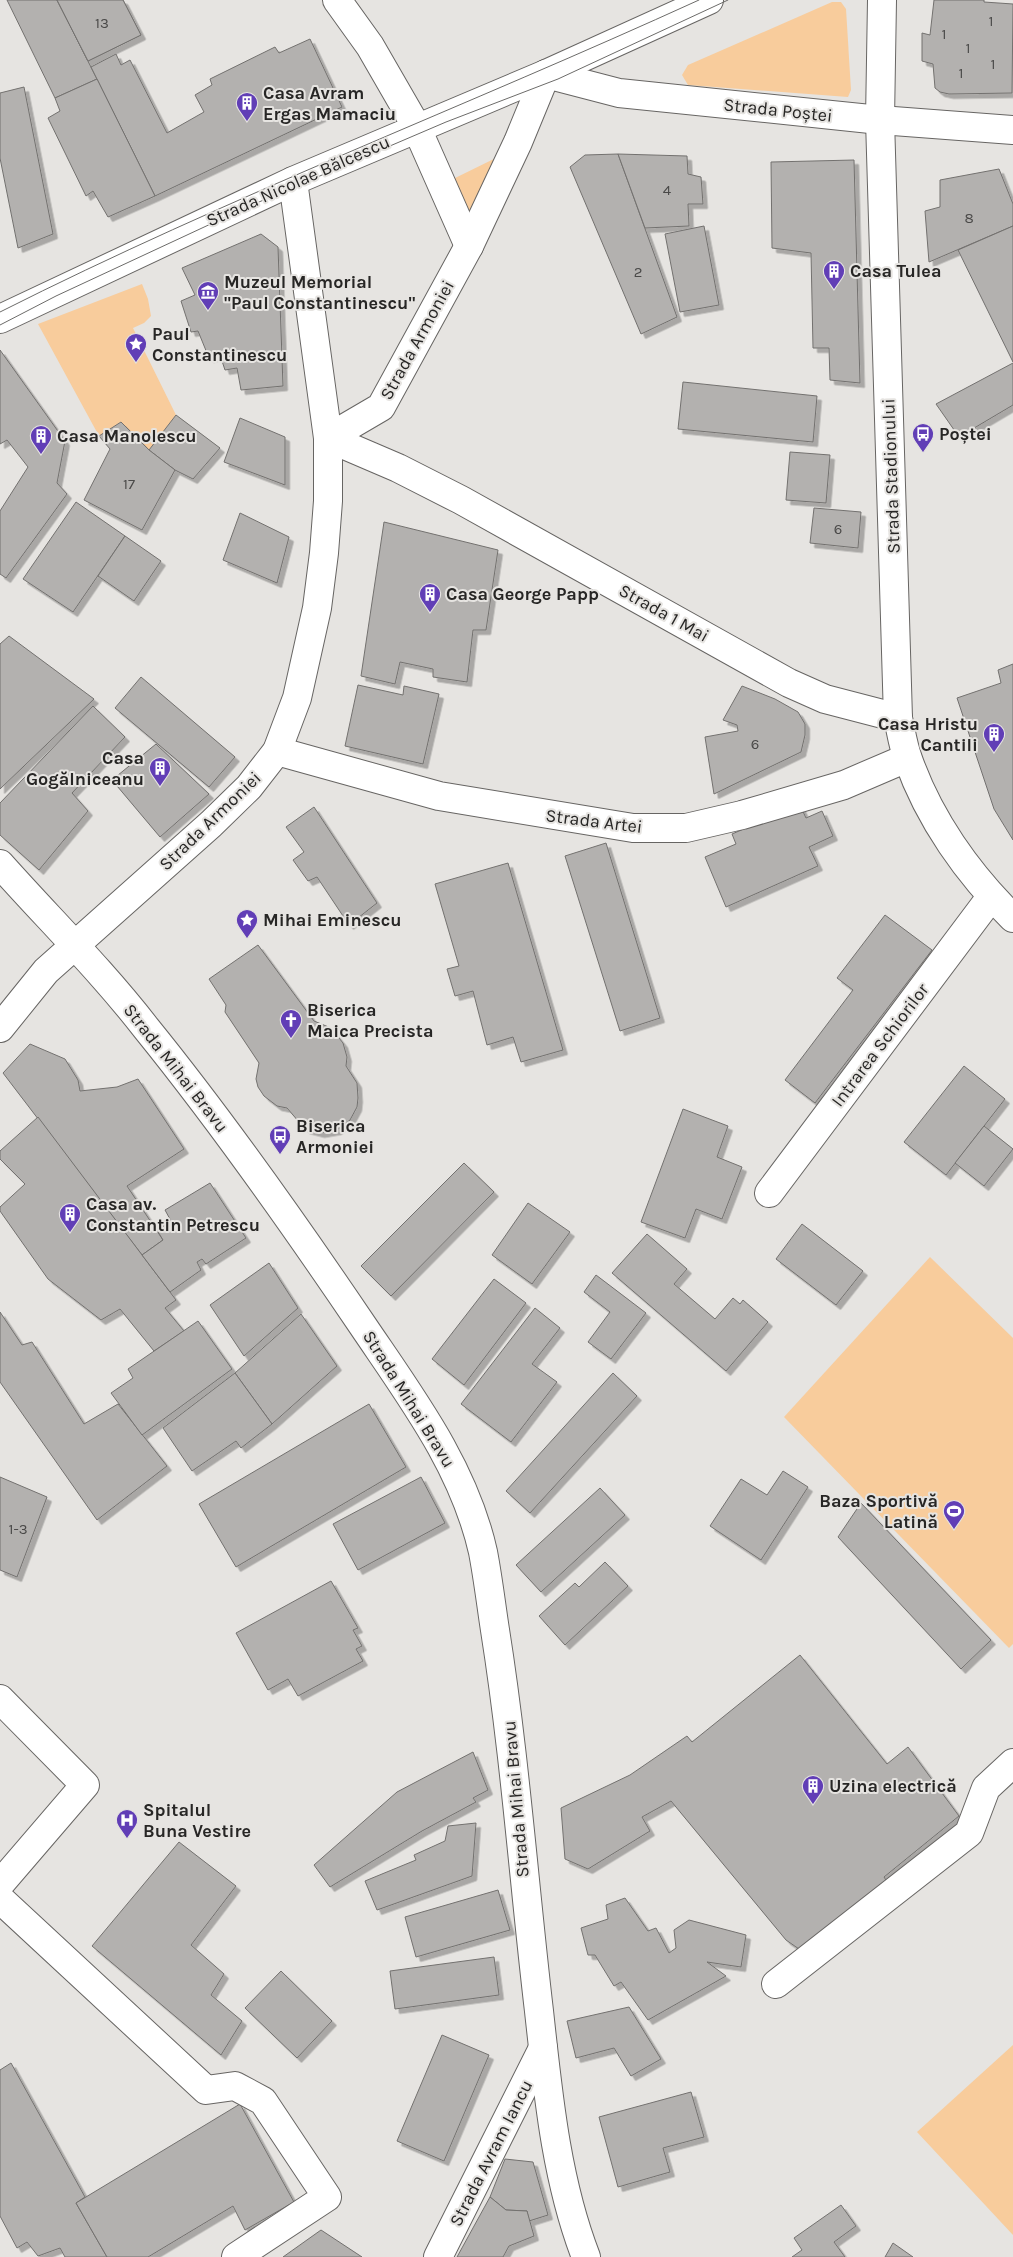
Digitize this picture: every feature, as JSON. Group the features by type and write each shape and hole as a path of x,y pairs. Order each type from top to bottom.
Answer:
{"street":[{"path":"338,0 370,46 417,129 469,246"},
{"name":"Strada Nicolae Bălcescu","path":"0,318 293,181 546,74 709,0"},
{"name":"Strada Stadionului","path":"882,0 880,120 898,718 907,758 925,800 953,848 991,897 1013,918"},
{"name":"Strada Poștei","path":"546,74 619,93 880,120 1013,130"},
{"name":"Strada Armoniei","path":"328,438 381,406 469,246 518,142 546,74"},
{"name":"Strada Armoniei","path":"0,1028 46,970 77,945 218,818 249,787 277,752 297,698 317,608 328,501 328,438 293,181"},
{"name":"Strada 1 Mai","path":"328,438 398,468 460,500 789,683 825,699 898,718"},
{"name":"Strada Artei","path":"277,752 439,796 633,828 686,828 742,815 844,785 907,758"},
{"name":"Strada Mihai Bravu","path":"0,864 77,945 146,1027 235,1145 334,1283 432,1428 458,1477 470,1508 483,1552 508,1711 550,2106 563,2177 586,2257"},
{"name":"Intrarea Schiorilor","path":"769,1193 991,897"},
{"path":"0,1699 85,1785 0,1884"},
{"path":"776,1984 969,1833 986,1788 1013,1763"},
{"path":"0,1899 206,2090 235,2086 263,2101 327,2197 236,2257"},
{"name":"Strada Avram Iancu","path":"438,2257 543,2048"}],"shaded area":[{"path":"832,2 841,2 846,9 851,90 848,97 688,85 682,75 688,65"},
{"path":"504,154 470,215 451,180"},
{"path":"142,284 148,299 151,316 144,323 133,328 176,415 149,450 121,422 99,436 38,324"},
{"name":"Baza Sportivă Latină","path":"930,1257 1013,1338 1013,1644 1009,1648 784,1417"},
{"path":"1013,2045 1013,2235 917,2132"}],"building":[{"path":"7,0 57,0 97,79 55,98"},
{"path":"57,0 123,0 141,35 88,61"},
{"path":"57,0 123,0 141,35 88,61"},
{"path":"934,0 984,0 984,2 1013,4 1012,93 949,94 940,92 935,88 933,64 922,61 922,33 930,35"},
{"name":"Casa Avram Ergas Mamaciu","path":"310,39 342,107 155,196 91,67 116,54 121,65 130,60 167,133 204,112 195,95 212,85 210,79 275,47 279,53"},
{"path":"97,79 155,196 108,217 93,191 86,196 48,118 60,111 55,98"},
{"path":"24,87 53,234 18,248 0,158 0,93"},
{"path":"618,154 677,317 641,334 570,167 585,155"},
{"path":"618,154 687,156 688,174 701,177 703,204 688,204 689,226 645,228"},
{"name":"Casa Tulea","path":"854,160 860,383 830,380 829,348 813,348 811,253 772,248 771,162"},
{"path":"999,169 1013,204 1013,226 929,262 925,211 940,207 940,180"},
{"path":"704,226 719,305 680,312 665,234"},
{"path":"1013,226 1013,362 958,250"},
{"path":"261,234 278,247 283,386 241,390 237,368 225,370 220,355 209,358 198,331 191,332 181,301 195,295 182,268"},
{"name":"Casa Manolescu","path":"0,350 65,441 57,483 67,494 6,578 0,574 0,511 28,467 7,440 0,444"},
{"path":"1013,363 1013,405 959,437 936,404"},
{"path":"683,382 817,396 813,442 678,429"},
{"path":"176,415 220,448 193,479 175,470 149,450"},
{"path":"240,418 285,437 285,485 224,462"},
{"path":"121,422 149,450 175,470 142,530 84,500 110,449 99,436"},
{"path":"790,452 830,455 826,503 786,500"},
{"path":"76,502 125,536 73,612 23,579"},
{"path":"814,508 861,512 858,548 810,543"},
{"path":"240,513 289,537 277,583 223,560"},
{"name":"Casa George Papp","path":"384,522 498,550 486,630 473,630 467,682 433,677 433,669 400,662 395,684 361,676"},
{"path":"125,536 161,561 134,601 98,576"},
{"path":"9,636 94,699 0,789 0,644"},
{"name":"Casa Hristu Cantili","path":"1013,664 1013,840 994,809 957,698 1001,683 998,670"},
{"path":"141,677 235,757 209,787 115,708"},
{"path":"358,685 403,695 404,686 439,694 423,764 345,746"},
{"path":"742,686 775,699 798,712 805,724 805,735 801,752 714,794 705,737 738,731 737,725 723,720"},
{"path":"93,706 125,737 72,793 88,811 39,870 0,835 0,803"},
{"name":"Casa Gogălniceanu","path":"156,744 209,794 160,837 112,780"},
{"path":"800,805 806,818 822,811 833,836 809,847 818,866 726,907 705,857 736,844 732,834"},
{"path":"314,807 377,903 349,925 317,877 308,881 293,860 304,852 286,827"},
{"path":"606,843 660,1018 620,1031 565,856"},
{"path":"508,863 563,1050 521,1062 513,1037 487,1045 473,991 455,996 447,969 459,966 435,884"},
{"path":"885,915 932,950 815,1103 785,1080 853,990 837,978"},
{"name":"Biserica Maica Precista","path":"258,945 314,1021 331,1028 343,1043 347,1057 346,1066 357,1083 358,1098 357,1107 350,1120 337,1130 320,1133 305,1129 287,1108 277,1106 264,1096 258,1087 256,1079 259,1063 225,1012 226,1005 209,979"},
{"path":"30,1044 65,1059 78,1080 80,1091 117,1087 138,1079 184,1149 127,1186 163,1240 142,1255 3,1073"},
{"path":"964,1066 1005,1099 946,1175 904,1142"},
{"path":"683,1109 728,1126 717,1157 742,1167 722,1219 696,1209 685,1238 641,1222"},
{"name":"Casa av. Constantin Petrescu","path":"38,1117 176,1300 165,1308 184,1331 154,1351 120,1309 101,1320 48,1279 0,1211 0,1207 25,1184 0,1159 0,1151"},
{"path":"984,1126 1013,1149 984,1186 955,1163"},
{"path":"464,1163 494,1192 391,1296 361,1266"},
{"path":"210,1183 246,1238 206,1264 202,1259 197,1262 201,1270 170,1292 142,1255 163,1240 157,1230 171,1221 165,1210"},
{"path":"528,1203 570,1232 532,1284 492,1255"},
{"path":"802,1224 863,1271 836,1305 776,1259"},
{"path":"647,1234 687,1269 674,1284 715,1319 733,1298 740,1304 743,1300 768,1322 726,1371 612,1273"},
{"path":"269,1263 298,1308 244,1356 210,1305"},
{"path":"596,1275 646,1313 611,1359 588,1342 610,1312 584,1292"},
{"path":"494,1279 526,1303 464,1385 432,1359"},
{"path":"535,1308 560,1328 532,1364 557,1382 511,1442 461,1404"},
{"path":"0,1312 22,1345 32,1342 84,1424 118,1404 167,1466 97,1520 0,1382"},
{"path":"301,1314 337,1366 272,1424 235,1373"},
{"path":"198,1321 232,1369 142,1435 111,1393 133,1378 128,1369"},
{"path":"235,1373 272,1424 241,1448 236,1441 192,1471 163,1428"},
{"path":"613,1373 637,1396 530,1513 506,1491"},
{"path":"369,1404 406,1467 236,1567 199,1504"},
{"path":"783,1471 808,1487 761,1560 710,1526 741,1479 767,1495"},
{"path":"0,1477 47,1497 17,1577 0,1570"},
{"path":"421,1477 445,1523 358,1570 333,1524"},
{"path":"600,1488 625,1515 541,1592 516,1565"},
{"path":"861,1503 991,1640 961,1669 838,1537"},
{"path":"605,1562 628,1586 565,1645 539,1616 575,1583 579,1587"},
{"path":"331,1581 358,1628 353,1630 362,1646 356,1649 363,1661 298,1696 288,1679 268,1690 236,1633"},
{"name":"Uzina electrică","path":"800,1655 887,1764 908,1747 959,1816 884,1877 890,1886 799,1949 786,1940 671,1801 642,1817 650,1831 588,1869 565,1859 561,1808 630,1775 687,1736 692,1742"},
{"path":"473,1752 488,1790 473,1798 476,1802 422,1831 330,1887 314,1865 397,1792"},
{"path":"476,1823 472,1876 377,1910 365,1881 416,1860 414,1855 445,1841 448,1826"},
{"path":"179,1842 236,1886 191,1945 224,1974 211,1995 242,2021 221,2055 92,1946"},
{"path":"498,1890 510,1930 416,1957 405,1917"},
{"path":"625,1898 648,1931 656,1928 669,1953 676,1948 674,1930 689,1920 746,1935 741,1967 707,1962 726,1976 648,2020 621,1982 614,1986 595,1955 588,1955 581,1928 608,1919 606,1905"},
{"path":"494,1957 499,1995 395,2009 390,1971"},
{"path":"281,1971 332,2021 297,2058 245,2008"},
{"path":"629,2007 661,2059 631,2076 614,2048 576,2058 567,2021"},
{"path":"442,2035 489,2055 444,2161 397,2141"},
{"path":"11,2063 85,2197 76,2203 107,2257 65,2257 60,2248 38,2256 27,2242 17,2248 0,2216 0,2070"},
{"path":"691,2092 704,2137 663,2148 670,2172 618,2187 599,2117"},
{"path":"240,2104 294,2202 245,2230 233,2206 148,2257 107,2257 76,2203"},
{"path":"505,2159 533,2162 548,2215 529,2221 527,2211 506,2210 490,2197"},
{"path":"490,2197 506,2210 527,2211 534,2236 509,2246 503,2257 457,2257"},
{"path":"841,2205 856,2226 834,2242 845,2257 792,2257 802,2250 794,2238"},
{"path":"321,2230 362,2257 283,2257"},
{"path":"893,2243 913,2257 885,2257"}],"tram line":[{"path":"0,312 86,270 260,191 699,0"},
{"path":"0,325 56,296 245,208 446,122 558,79 728,0"}],"place":[{"name":"Casa Avram Ergas Mamaciu","path":"247,122"},
{"name":"Casa Tulea","path":"834,290"},
{"name":"Muzeul Memorial \"Paul Constantinescu\"","path":"208,311"},
{"name":"Paul Constantinescu","path":"136,363"},
{"name":"Poștei","path":"923,453"},
{"name":"Casa Manolescu","path":"41,455"},
{"name":"Casa George Papp","path":"430,613"},
{"name":"Casa Hristu Cantili","path":"994,753"},
{"name":"Casa Gogălniceanu","path":"160,787"},
{"name":"Mihai Eminescu","path":"247,939"},
{"name":"Biserica Maica Precista","path":"291,1039"},
{"name":"Biserica Armoniei","path":"280,1155"},
{"name":"Casa av. Constantin Petrescu","path":"70,1233"},
{"name":"Baza Sportivă Latină","path":"954,1530"},
{"name":"Uzina electrică","path":"813,1805"},
{"name":"Spitalul Buna Vestire","path":"127,1839"}]}
